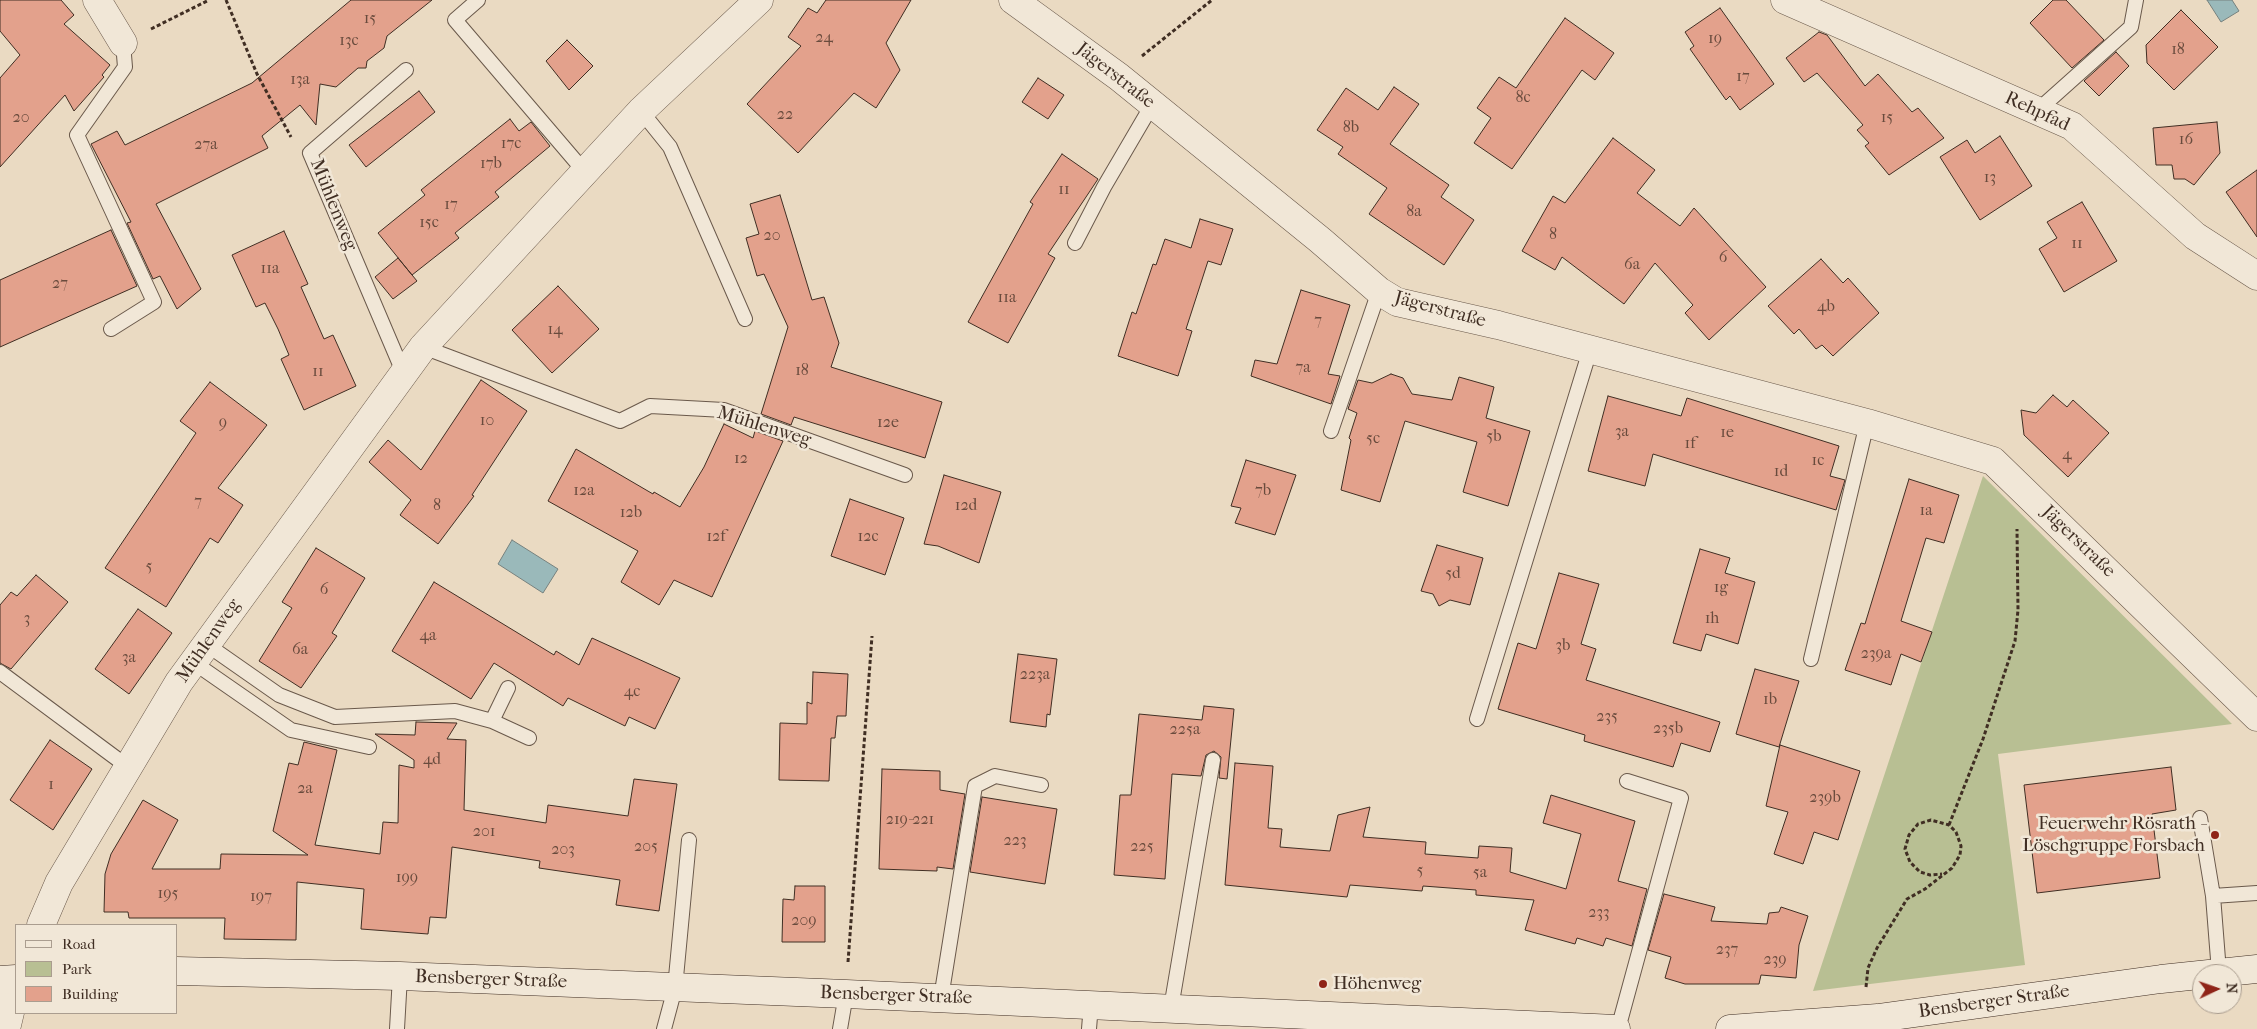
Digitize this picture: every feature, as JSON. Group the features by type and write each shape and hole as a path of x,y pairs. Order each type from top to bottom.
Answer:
{"street":[{"path":"97,0 123,43"},
{"name":"Mühlenweg","path":"41,924 59,883 128,766 199,653 423,348 641,111 759,0"},
{"name":"Jägerstraße","path":"1013,0 1119,77 1320,240 1379,291 1397,302 1590,350 1867,423 1993,461 2257,717"},
{"name":"Rehpfad","path":"1784,0 2072,126 2195,236 2257,276"},
{"name":"Bensberger Straße","path":"2242,970 2257,969"},
{"name":"Bensberger Straße","path":"178,971 400,976 941,998 1090,1017 1171,1008 1328,1022 1617,1029"},
{"name":"Bensberger Straße","path":"1730,1029 1819,1026 2192,976"},
{"path":"0,980 15,979"},
{"path":"6,1029 15,991"}],"lane":[{"path":"478,0 455,20 584,171"},
{"path":"2037,110 2131,27 2136,0"},
{"path":"111,329 154,302 77,135 125,67 123,43"},
{"name":"Mühlenweg","path":"404,374 310,153 406,70"},
{"path":"1075,243 1104,187 1152,104"},
{"path":"641,111 670,147 745,319"},
{"path":"1331,431 1379,291"},
{"name":"Mühlenweg","path":"423,348 620,421 650,406 724,410 905,475"},
{"path":"1477,719 1590,350"},
{"path":"1811,659 1867,423"},
{"path":"199,653 279,695 335,717 455,710 492,721 529,738"},
{"path":"199,653 291,730 369,747"},
{"path":"0,672 128,766"},
{"path":"492,721 508,688"},
{"path":"1171,1008 1213,760"},
{"path":"941,998 975,786 995,776 1041,785"},
{"path":"1617,1029 1680,798 1627,781"},
{"path":"2200,818 2213,896 2219,964"},
{"path":"664,1029 675,988 689,840"},
{"path":"2213,896 2257,893"},
{"path":"397,1029 400,976"},
{"path":"840,1029 846,994"}],"path":[{"path":"123,43 209,0"},
{"path":"226,0 257,74 292,141 310,153"},
{"path":"1119,77 1160,40 1212,0"},
{"path":"1949,825 1984,739 2015,641 2018,610 2018,550 2013,479"},
{"path":"846,994 860,769 872,636"},
{"path":"1878,1018 1866,987 1868,968 1874,954 1894,917 1907,899 1925,889 1952,868 1960,855 1961,846 1956,832 1949,825 1931,820 1918,824 1908,835 1905,849 1910,862 1920,872 1930,875 1942,874"}],"green space":[{"path":"1983,476 2232,724 1998,754 2025,965 1813,991"}],"water":[{"path":"2207,0 2232,0 2239,11 2221,22"},
{"path":"512,540 558,569 543,593 498,564"}],"building":[{"path":"0,0 61,0 74,15 64,24 110,65 102,75 104,77 74,111 65,95 0,167 0,78 20,55 0,31"},
{"path":"351,0 432,0 387,36 384,48 367,61 366,68 358,68 336,87 320,84 316,125 300,105 262,136 268,148 156,204 201,289 177,309 160,276 153,279 127,223 131,222 91,144 117,131 125,145 252,83"},
{"path":"826,0 911,0 886,43 900,70 876,108 854,93 798,153 747,104 801,46 788,37 808,8 817,13"},
{"path":"2053,0 2066,0 2104,40 2072,68 2030,23"},
{"path":"1720,8 1774,84 1740,110 1730,96 1726,100 1690,49 1694,46 1685,32"},
{"path":"2181,10 2218,47 2174,90 2147,63 2146,45"},
{"path":"1565,18 1614,53 1595,80 1582,70 1512,169 1474,143 1491,118 1477,108 1499,77 1516,88"},
{"path":"1819,32 1827,35 1865,86 1878,74 1912,112 1918,108 1944,138 1889,175 1865,146 1869,143 1857,130 1863,125 1817,73 1804,82 1786,58"},
{"path":"567,40 593,66 569,90 546,61"},
{"path":"2116,52 2129,66 2099,96 2084,81"},
{"path":"1038,78 1064,95 1048,119 1022,102"},
{"path":"1394,87 1419,104 1390,144 1449,185 1441,197 1474,220 1444,265 1369,214 1387,188 1338,154 1343,147 1317,130 1346,88 1378,110"},
{"path":"419,91 435,112 366,167 349,145"},
{"path":"510,119 519,131 531,122 550,146 495,192 499,197 455,233 459,238 412,275 378,233 425,195 421,190"},
{"path":"2217,122 2220,153 2194,185 2185,179 2174,179 2172,165 2156,165 2153,128"},
{"path":"2000,136 2032,186 1980,220 1940,157 1967,140 1975,153"},
{"path":"1613,138 1655,170 1637,193 1680,226 1694,208 1766,287 1709,340 1685,313 1693,305 1655,263 1624,304 1562,257 1555,270 1522,251 1553,196 1565,203"},
{"path":"1062,154 1098,179 1048,254 1055,258 1008,343 968,322 1033,204 1030,202"},
{"path":"2257,170 2257,237 2226,192"},
{"path":"780,195 812,300 824,297 839,343 831,367 942,402 925,458 794,417 791,425 761,414 788,327 764,274 757,276 746,238 759,234 750,204"},
{"path":"2082,202 2117,261 2064,292 2039,249 2057,238 2047,222"},
{"path":"1200,219 1233,229 1221,265 1208,261 1186,329 1192,331 1178,376 1118,356 1132,312 1136,314 1153,264 1156,265 1165,239 1191,248"},
{"path":"111,230 137,286 0,347 0,280"},
{"path":"284,231 308,284 301,287 324,339 333,335 356,386 304,410 281,359 289,355 278,329 265,303 256,307 232,255"},
{"path":"398,258 417,281 393,299 375,277"},
{"path":"1821,259 1843,283 1848,278 1879,313 1833,356 1822,345 1816,349 1799,329 1794,334 1768,306"},
{"path":"558,286 599,329 552,373 512,330"},
{"path":"1301,290 1350,305 1328,374 1340,376 1331,404 1251,376 1255,360 1277,364"},
{"path":"1391,374 1403,378 1412,394 1452,400 1459,377 1494,387 1486,418 1530,431 1508,506 1463,492 1477,442 1405,421 1380,502 1341,490 1351,440 1349,438 1357,413 1348,409 1358,380 1372,383"},
{"path":"481,380 527,411 472,495 474,496 438,544 400,515 411,500 369,462 388,440 421,470"},
{"path":"210,382 267,425 218,488 243,505 218,543 210,538 166,607 105,568 196,433 180,421"},
{"path":"2053,395 2067,407 2073,400 2109,433 2068,477 2024,435 2021,410 2036,413"},
{"path":"1608,396 1681,416 1687,398 1839,446 1830,476 1845,480 1836,510 1653,454 1645,486 1588,471"},
{"path":"724,424 753,438 755,431 783,441 712,597 674,580 659,605 621,582 638,551 548,501 576,449 653,494 654,492 680,507 704,467"},
{"path":"1246,460 1296,475 1275,535 1235,523 1241,508 1231,506"},
{"path":"944,475 1001,492 979,563 938,546 924,544"},
{"path":"1909,479 1959,495 1944,543 1926,538 1901,621 1932,632 1921,662 1901,654 1891,685 1845,670 1861,623 1865,624"},
{"path":"850,499 904,518 885,575 831,556"},
{"path":"1437,545 1483,558 1470,605 1450,600 1439,606 1433,594 1421,591"},
{"path":"316,548 365,578 332,633 337,636 301,688 259,661 292,608 282,602"},
{"path":"1700,549 1730,558 1725,573 1755,582 1738,644 1706,634 1701,651 1673,643"},
{"path":"1559,573 1599,584 1581,644 1596,649 1586,680 1720,722 1710,752 1681,743 1673,767 1584,741 1585,735 1498,709 1518,643 1536,649"},
{"path":"36,575 68,602 11,669 0,663 0,605 11,592 17,596"},
{"path":"434,582 554,655 556,651 579,665 592,638 680,678 655,729 629,717 625,726 568,698 563,706 494,663 471,699 392,651"},
{"path":"138,609 172,633 129,694 95,669"},
{"path":"1018,654 1057,659 1050,715 1047,714 1046,727 1010,722"},
{"path":"1755,669 1799,681 1779,747 1736,734"},
{"path":"813,672 848,674 846,716 837,716 835,738 831,738 829,781 779,780 780,723 807,724 807,702 812,704"},
{"path":"1204,706 1234,709 1227,779 1219,778 1221,757 1214,751 1206,755 1201,776 1172,774 1165,879 1114,875 1120,795 1131,795 1139,714 1202,720"},
{"path":"416,722 457,723 447,739 466,740 464,810 546,823 548,805 628,816 634,779 677,784 659,911 616,905 620,880 539,868 540,861 452,847 446,918 430,917 428,934 361,929 364,889 297,882 296,940 224,939 225,918 129,918 128,912 104,912 105,874 111,854 143,800 178,820 152,869 220,869 221,854 308,855 273,831 289,763 298,765 304,742 337,750 315,845 380,854 383,822 398,823 399,765 414,768 414,760 375,734 415,735"},
{"path":"50,740 92,769 53,830 10,800"},
{"path":"1780,745 1860,771 1838,840 1814,832 1803,864 1774,854 1788,812 1766,806"},
{"path":"1235,763 1273,766 1268,828 1282,829 1280,847 1330,851 1338,815 1370,807 1363,837 1426,842 1425,854 1478,858 1479,846 1512,848 1510,872 1566,889 1581,834 1543,823 1551,795 1635,821 1618,881 1647,889 1632,946 1606,938 1603,946 1577,938 1575,944 1525,930 1534,900 1476,895 1476,890 1423,886 1422,891 1350,885 1347,897 1225,885"},
{"path":"2171,767 2176,810 2152,814 2160,878 2037,893 2024,785"},
{"path":"882,769 940,771 940,790 965,794 953,869 937,867 937,871 879,869"},
{"path":"982,797 1057,809 1045,884 970,872"},
{"path":"795,886 825,886 825,942 782,942 783,899 794,900"},
{"path":"1664,894 1715,907 1711,921 1767,924 1769,913 1779,912 1781,907 1808,916 1799,945 1796,978 1761,975 1759,984 1685,984 1665,978 1671,957 1648,950"}],"place":[{"name":"Feuerwehr Rösrath - Löschgruppe Forsbach","path":"2215,835"},
{"name":"Höhenweg","path":"1323,984"}]}
